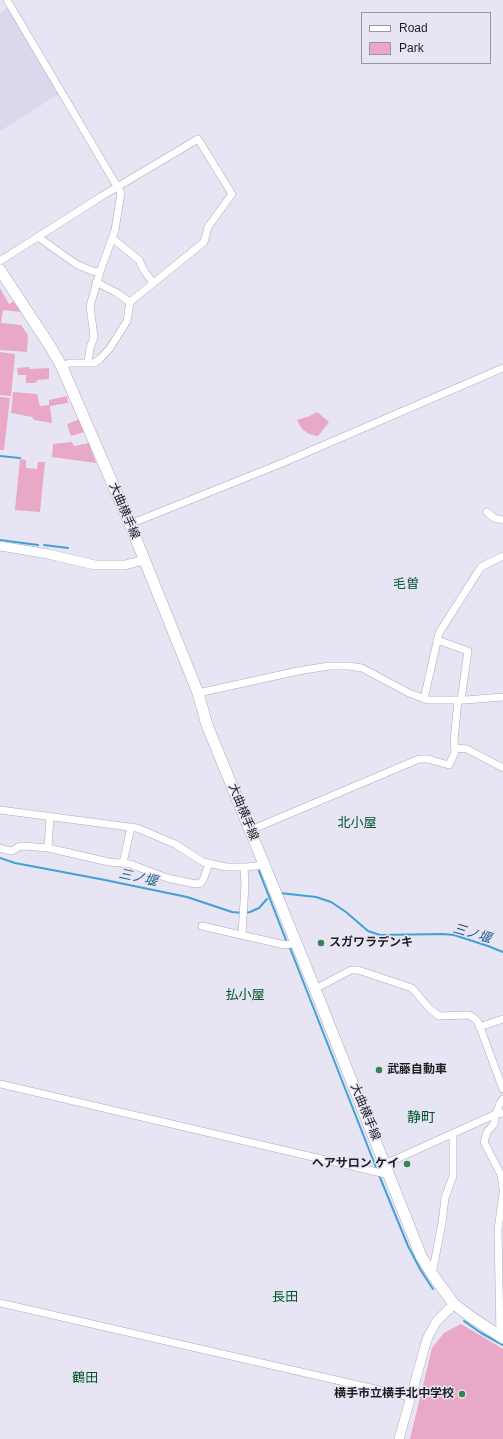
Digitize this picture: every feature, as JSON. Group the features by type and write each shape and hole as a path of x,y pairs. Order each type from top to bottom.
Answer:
{"main road":[{"name":"大曲横手線","path":"0,270 62,367 130,524 198,693 207,725 316,990 418,1248 432,1274 454,1304 470,1317 501,1337"}],"street":[{"path":"7,0 121,193 115,230 96,282 90,306 94,337 90,348 88,363"},
{"path":"0,261 198,139 232,194 208,227 204,242 130,302 127,321 120,335 100,359 94,363 69,363 62,367"},
{"path":"38,237 76,264 92,271 100,272"},
{"path":"112,238 139,260 143,269 153,283"},
{"path":"96,282 130,302"},
{"path":"130,524 280,464 503,368"},
{"path":"487,512 494,518 503,520"},
{"path":"0,546 48,554 95,565 124,565 144,560"},
{"path":"424,699 439,633 481,568 503,556"},
{"path":"251,830 419,759 428,759 449,765 455,752 459,700 468,651 437,640"},
{"path":"198,693 298,671 329,666 349,666 362,668 409,693 428,700 459,700 503,697"},
{"path":"455,748 468,749 503,768"},
{"path":"0,810 137,828 174,844 203,862 226,867 264,865"},
{"path":"48,848 50,816"},
{"path":"123,863 131,827"},
{"path":"0,848 10,851 14,850 18,846 48,848 102,861 130,864 167,878 196,884 201,883 209,863"},
{"path":"242,934 245,885 244,867"},
{"path":"202,926 285,945 296,943"},
{"path":"316,990 351,970 358,970 412,988 429,1008 439,1016 469,1015 474,1018 479,1027 503,1089"},
{"path":"479,1027 503,1019"},
{"path":"0,1084 390,1175"},
{"path":"503,1099 500,1102 500,1113 494,1124 487,1132 484,1142 501,1176 503,1189"},
{"path":"385,1164 500,1113"},
{"path":"432,1274 442,1223 445,1198 453,1176 453,1134"},
{"path":"501,1337 501,1289 498,1229 503,1194"},
{"path":"0,1303 410,1397"},
{"path":"400,1439 426,1339 436,1322 454,1304"}],"shaded area":[{"path":"8,8 59,94 0,131 0,13"}],"green space":[{"path":"0,288 9,304 14,301 21,312 3,310 1,323 21,325 28,335 27,352 0,350"},
{"path":"0,352 15,354 11,396 0,395"},
{"path":"29,367 30,369 49,368 49,379 26,383 26,375 18,375 17,368"},
{"path":"13,392 37,394 40,406 49,405 49,400 67,396 68,403 50,406 52,423 34,420 32,417 11,413"},
{"path":"0,397 10,398 4,450 0,450"},
{"path":"317,412 329,422 318,436 309,434 302,429 297,420"},
{"path":"80,419 84,432 71,436 67,424"},
{"path":"72,442 74,446 89,443 96,463 52,457 53,444"},
{"path":"20,459 26,460 26,468 37,469 38,462 45,462 40,512 15,510"},
{"name":"横手市立横手北中学校","path":"461,1324 503,1349 503,1439 410,1439 432,1348 444,1333"}],"waterway":[{"path":"0,456 20,458"},
{"path":"0,540 38,545"},
{"path":"44,545 68,548"},
{"name":"三ノ堰","path":"0,858 15,863 187,897 232,912 250,912 259,908 267,899"},
{"path":"259,871 286,940"},
{"name":"三ノ堰","path":"280,893 316,897 331,902 346,912 368,931 380,935 454,935 503,952"},
{"path":"290,948 377,1170"},
{"path":"379,1175 408,1246 433,1289"},
{"path":"464,1321 481,1333 503,1345"}],"place":[{"name":"スガワラデンキ","path":"321,943"},
{"name":"武藤自動車","path":"379,1070"},
{"name":"ヘアサロン ケイ","path":"407,1164"},
{"name":"横手市立横手北中学校","path":"462,1394"}],"district":[{"name":"毛曽","path":"406,584"},
{"name":"北小屋","path":"357,823"},
{"name":"払小屋","path":"245,995"},
{"name":"静町","path":"421,1118"},
{"name":"長田","path":"285,1297"},
{"name":"鶴田","path":"85,1378"}]}
